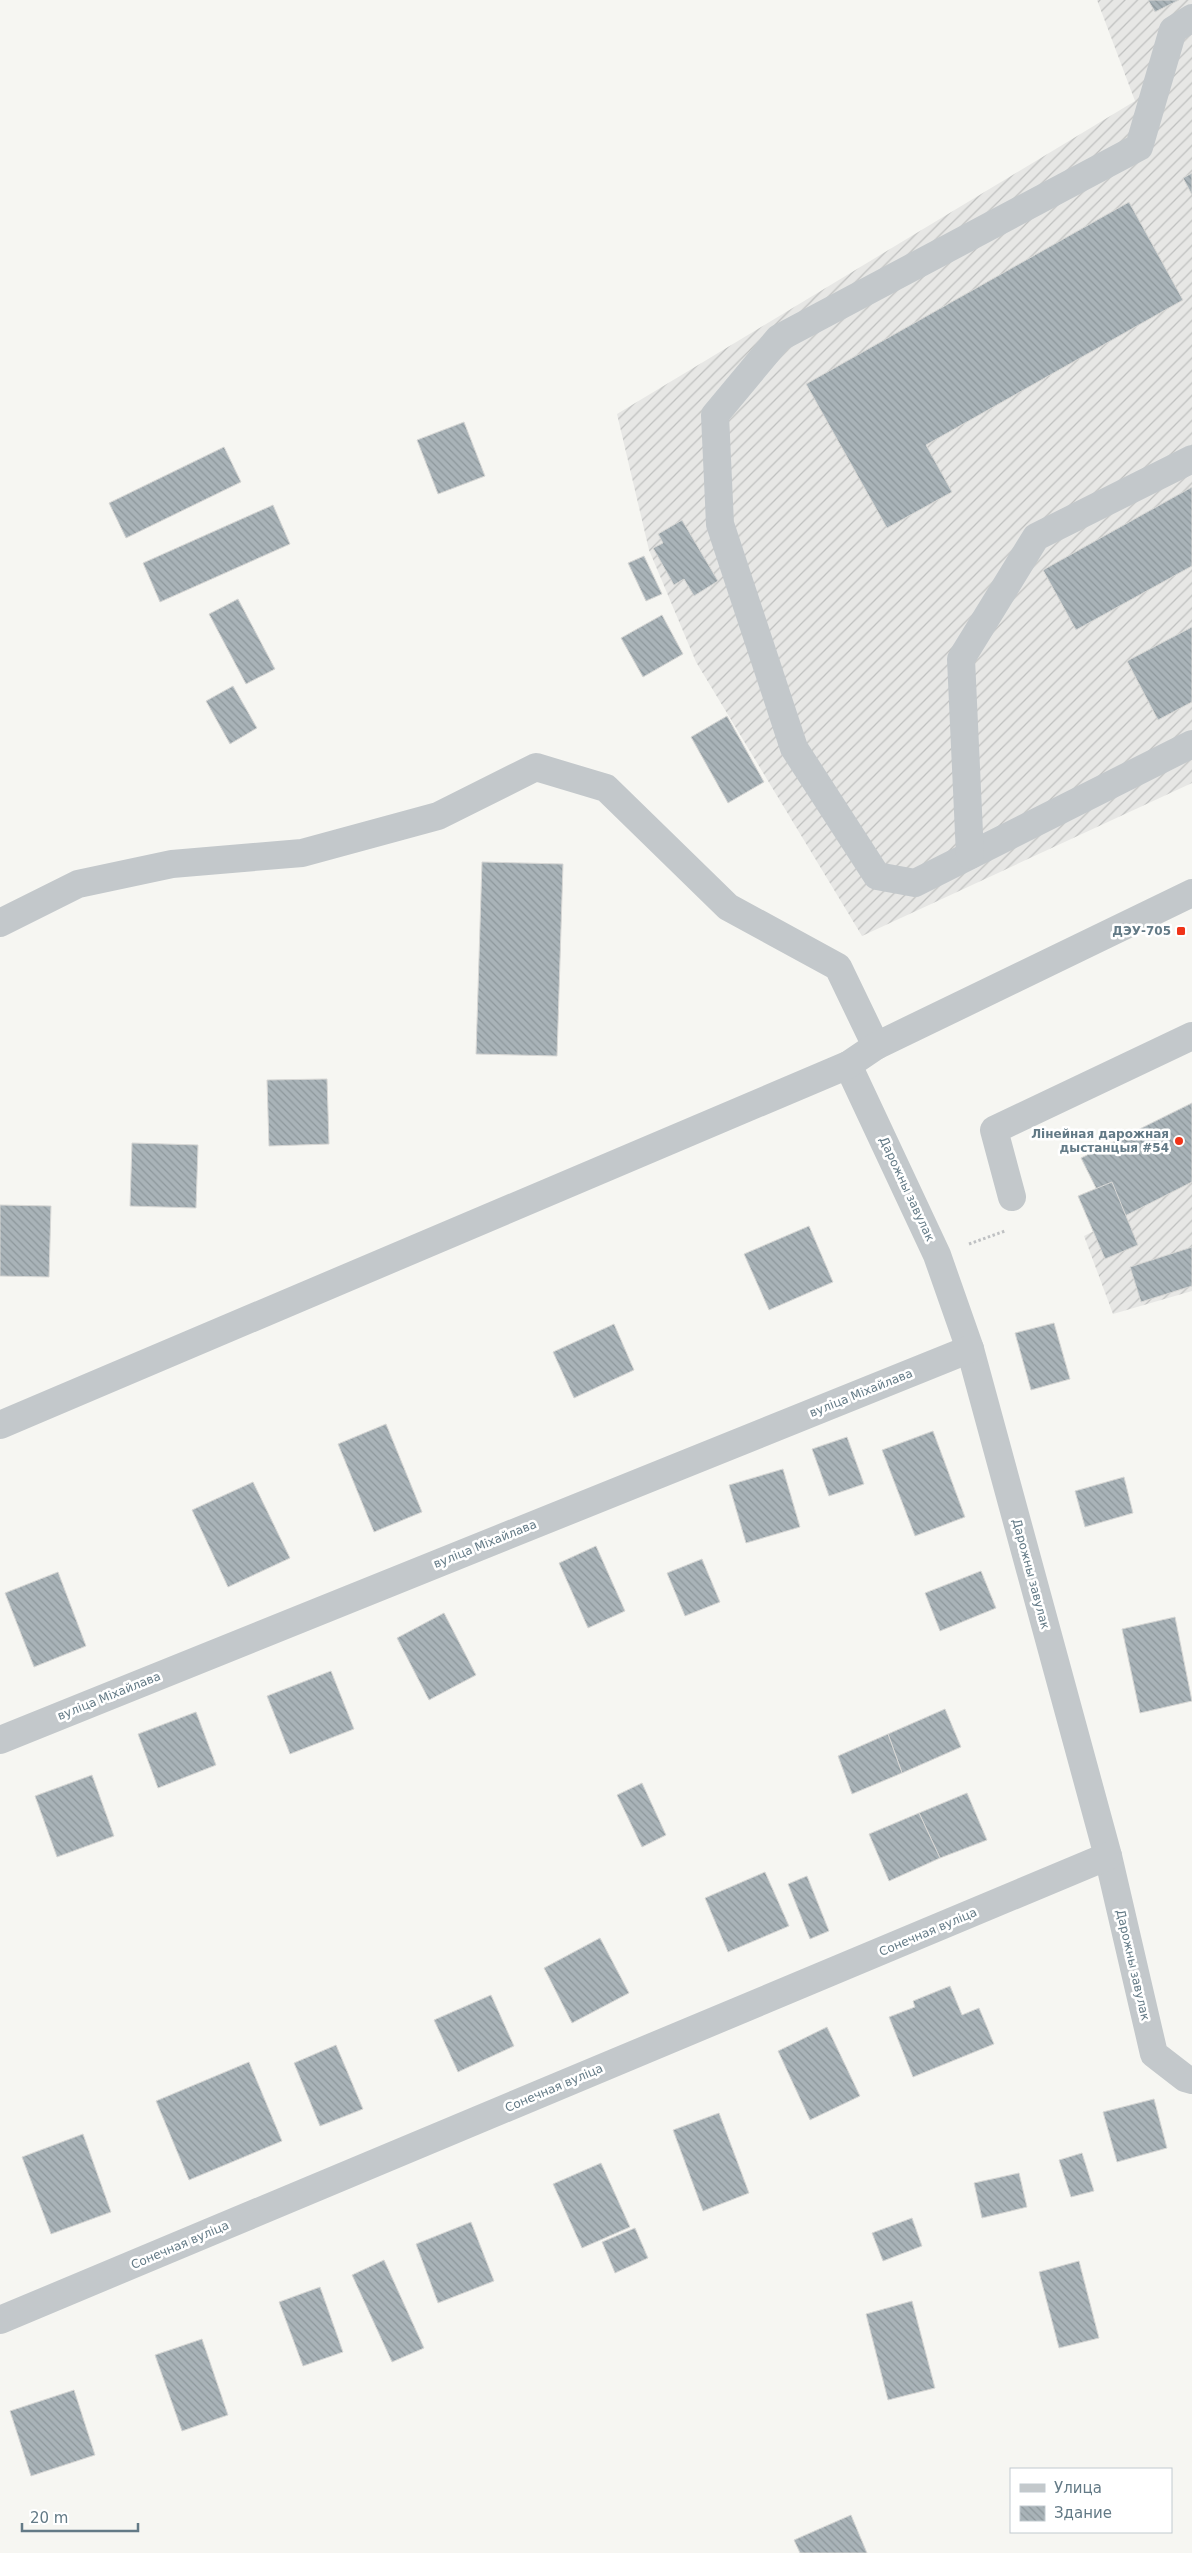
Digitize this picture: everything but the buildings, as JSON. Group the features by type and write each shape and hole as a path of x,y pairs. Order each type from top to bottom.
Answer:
{"street":[{"path":"1192,18 1173,30 1139,147 779,338 714,415 720,524 794,748 877,876 916,883 1192,744"},
{"path":"970,855 961,659 1036,537 1192,459"},
{"path":"0,923 78,884 172,864 302,853 438,816 536,767 606,788 728,907 838,966 876,1046"},
{"path":"0,1425 848,1065 876,1046 1192,893"},
{"path":"1012,1198 994,1130 1192,1036"},
{"name":"Дарожны завулак","path":"848,1065 938,1255 970,1349 1108,1856 1154,2054 1185,2078 1192,2080"},
{"name":"вуліца Міхайлава","path":"0,1740 970,1349"},
{"name":"Сонечная вуліца","path":"0,2320 1108,1856"}],"path":[{"path":"938,1255 1013,1228 1012,1198"}],"shaded area":[{"path":"1097,0 1192,0 1192,783 862,936 696,662 649,550 617,414 1135,101"},
{"path":"1192,1182 1192,1291 1113,1314 1084,1236"}],"place":[{"name":"ДЭУ-705","path":"1181,931"},
{"name":"Лінейная дарожная дыстанцыя #54","path":"1179,1141"}]}
